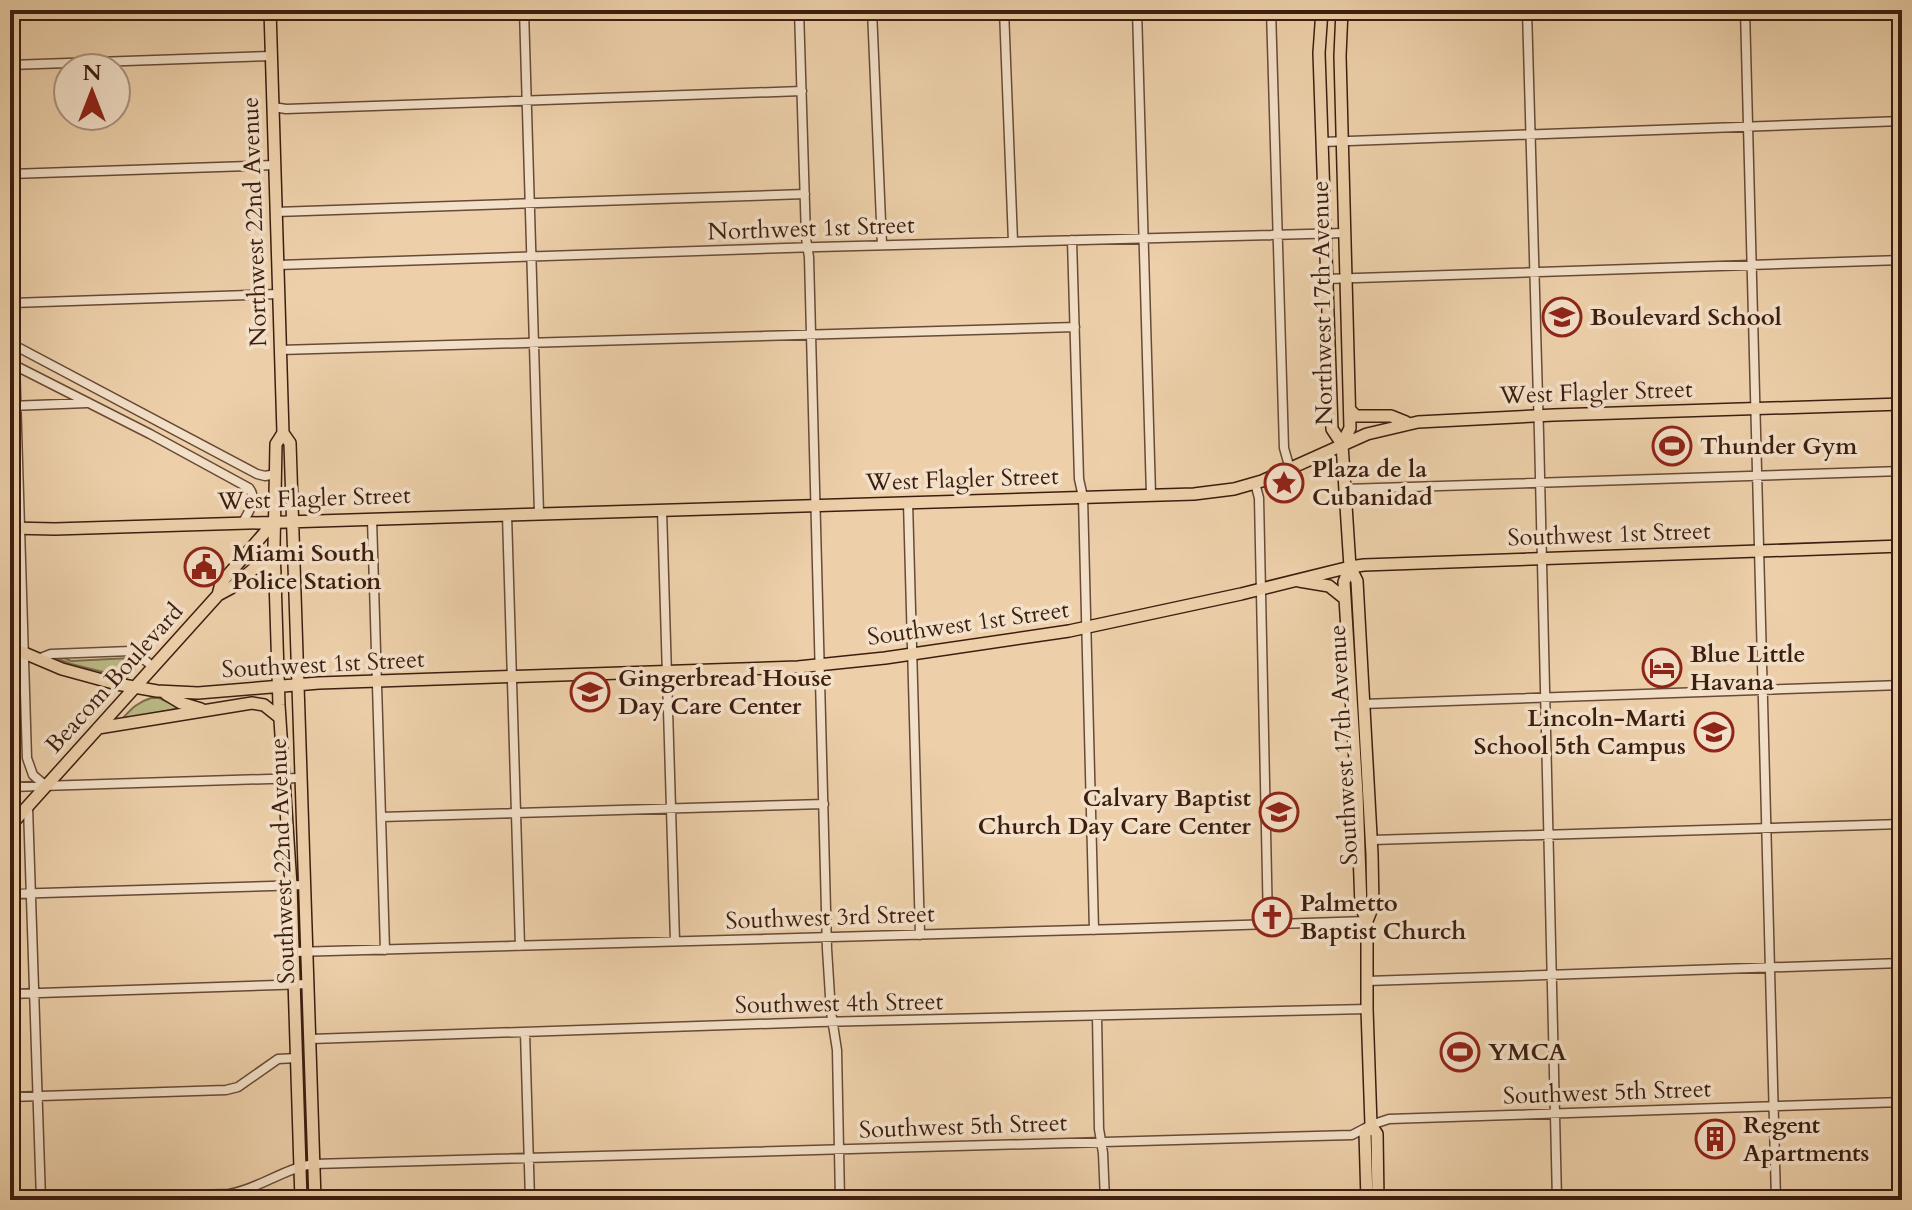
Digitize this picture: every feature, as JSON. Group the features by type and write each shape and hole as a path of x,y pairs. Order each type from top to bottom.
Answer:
{"main road":[{"name":"Northwest 22nd Avenue","path":"270,10 283,433 290,443 292,521"},
{"name":"Northwest 17th Avenue","path":"1322,10 1319,53 1332,429 1342,444 1350,428 1341,141 1342,10"},
{"name":"West Flagler Street","path":"13,529 1210,492 1255,483 1370,433 1408,423 1902,404"},
{"path":"1350,410 1356,416 1391,416 1408,423"},
{"name":"Northwest 22nd Avenue","path":"275,521 276,444 283,433"},
{"name":"Southwest 17th Avenue","path":"1342,444 1350,567 1357,581 1372,840 1373,906 1367,921 1367,1009 1371,1125 1377,1134 1378,1200"},
{"name":"Southwest 22nd Avenue","path":"275,521 279,717 291,885 301,1200"},
{"name":"Beacom Boulevard","path":"218,595 221,583 275,521"},
{"name":"Southwest 22nd Avenue","path":"292,521 315,1200"},
{"name":"Southwest 1st Street","path":"10,647 80,674 135,687 209,693 297,684 741,670 913,654 1086,628 1370,564 1902,546"},
{"name":"Beacom Boulevard","path":"10,826 218,595 257,566 265,566 275,572"},
{"name":"Southwest 17th Avenue","path":"1350,567 1344,582 1344,598 1361,907 1367,921"},
{"path":"1295,580 1329,586 1344,598"},
{"path":"162,691 181,703 203,710"},
{"path":"98,728 258,703 279,717"},
{"path":"1352,712 1363,704"},
{"path":"1359,827 1372,840"},
{"name":"Southwest 17th Avenue","path":"1367,1200 1365,1133 1371,1125"}],"street":[{"path":"524,10 539,513"},
{"path":"799,10 812,335 827,937 832,1023 837,1050 840,1200"},
{"path":"872,10 882,245"},
{"path":"1004,10 1013,242"},
{"path":"1137,10 1151,495"},
{"path":"1271,10 1284,448 1290,469"},
{"path":"1527,10 1557,1200"},
{"path":"1745,10 1776,1200"},
{"path":"10,65 272,56"},
{"path":"273,107 291,109 802,91"},
{"path":"1322,142 1902,121"},
{"path":"10,174 275,165"},
{"path":"276,212 805,194"},
{"path":"10,199 13,529 25,679 27,758 33,775 46,786"},
{"name":"Northwest 1st Street","path":"278,265 1345,233"},
{"path":"1072,240 1079,479 1083,497 1094,930"},
{"path":"1326,279 1902,260"},
{"path":"12,303 279,294"},
{"path":"280,350 1075,327"},
{"path":"12,344 257,474 276,474"},
{"path":"13,364 249,488 253,502 243,522"},
{"path":"13,405 88,403"},
{"path":"1346,489 1902,471"},
{"path":"1255,483 1259,498 1268,925"},
{"path":"908,502 920,935"},
{"path":"662,510 675,941"},
{"path":"507,515 520,946"},
{"path":"372,519 385,950"},
{"path":"38,660 51,654 131,651 153,667"},
{"path":"10,666 25,679"},
{"path":"1363,704 1902,685"},
{"path":"10,787 300,778"},
{"path":"381,817 824,804"},
{"path":"28,807 41,1200"},
{"path":"1372,840 1902,824"},
{"path":"10,894 305,885"},
{"name":"Southwest 3rd Street","path":"293,952 1367,921"},
{"path":"1367,981 1902,963"},
{"path":"10,994 309,984"},
{"name":"Southwest 4th Street","path":"311,1039 1367,1009"},
{"path":"1097,1016 1105,1200"},
{"path":"525,1032 530,1200"},
{"path":"10,1097 233,1089 278,1059 297,1058"},
{"name":"Southwest 5th Street","path":"27,1200 229,1194 300,1166 314,1164 1352,1135 1389,1119 1902,1102"}],"shaded area":[{"path":"53,657 71,661 130,658 137,662 137,666 127,678"},
{"path":"159,698 181,708 123,718 142,701"}],"place":[{"name":"Boulevard School","path":"1562,317"},
{"name":"Thunder Gym","path":"1672,446"},
{"name":"Plaza de la Cubanidad","path":"1284,483"},
{"name":"Miami South Police Station","path":"204,567"},
{"name":"Blue Little Havana","path":"1662,668"},
{"name":"Gingerbread House Day Care Center","path":"590,692"},
{"name":"Lincoln-Marti School 5th Campus","path":"1714,732"},
{"name":"Calvary Baptist Church Day Care Center","path":"1279,812"},
{"name":"Palmetto Baptist Church","path":"1272,917"},
{"name":"YMCA","path":"1460,1052"},
{"name":"Regent Apartments","path":"1715,1139"}]}
